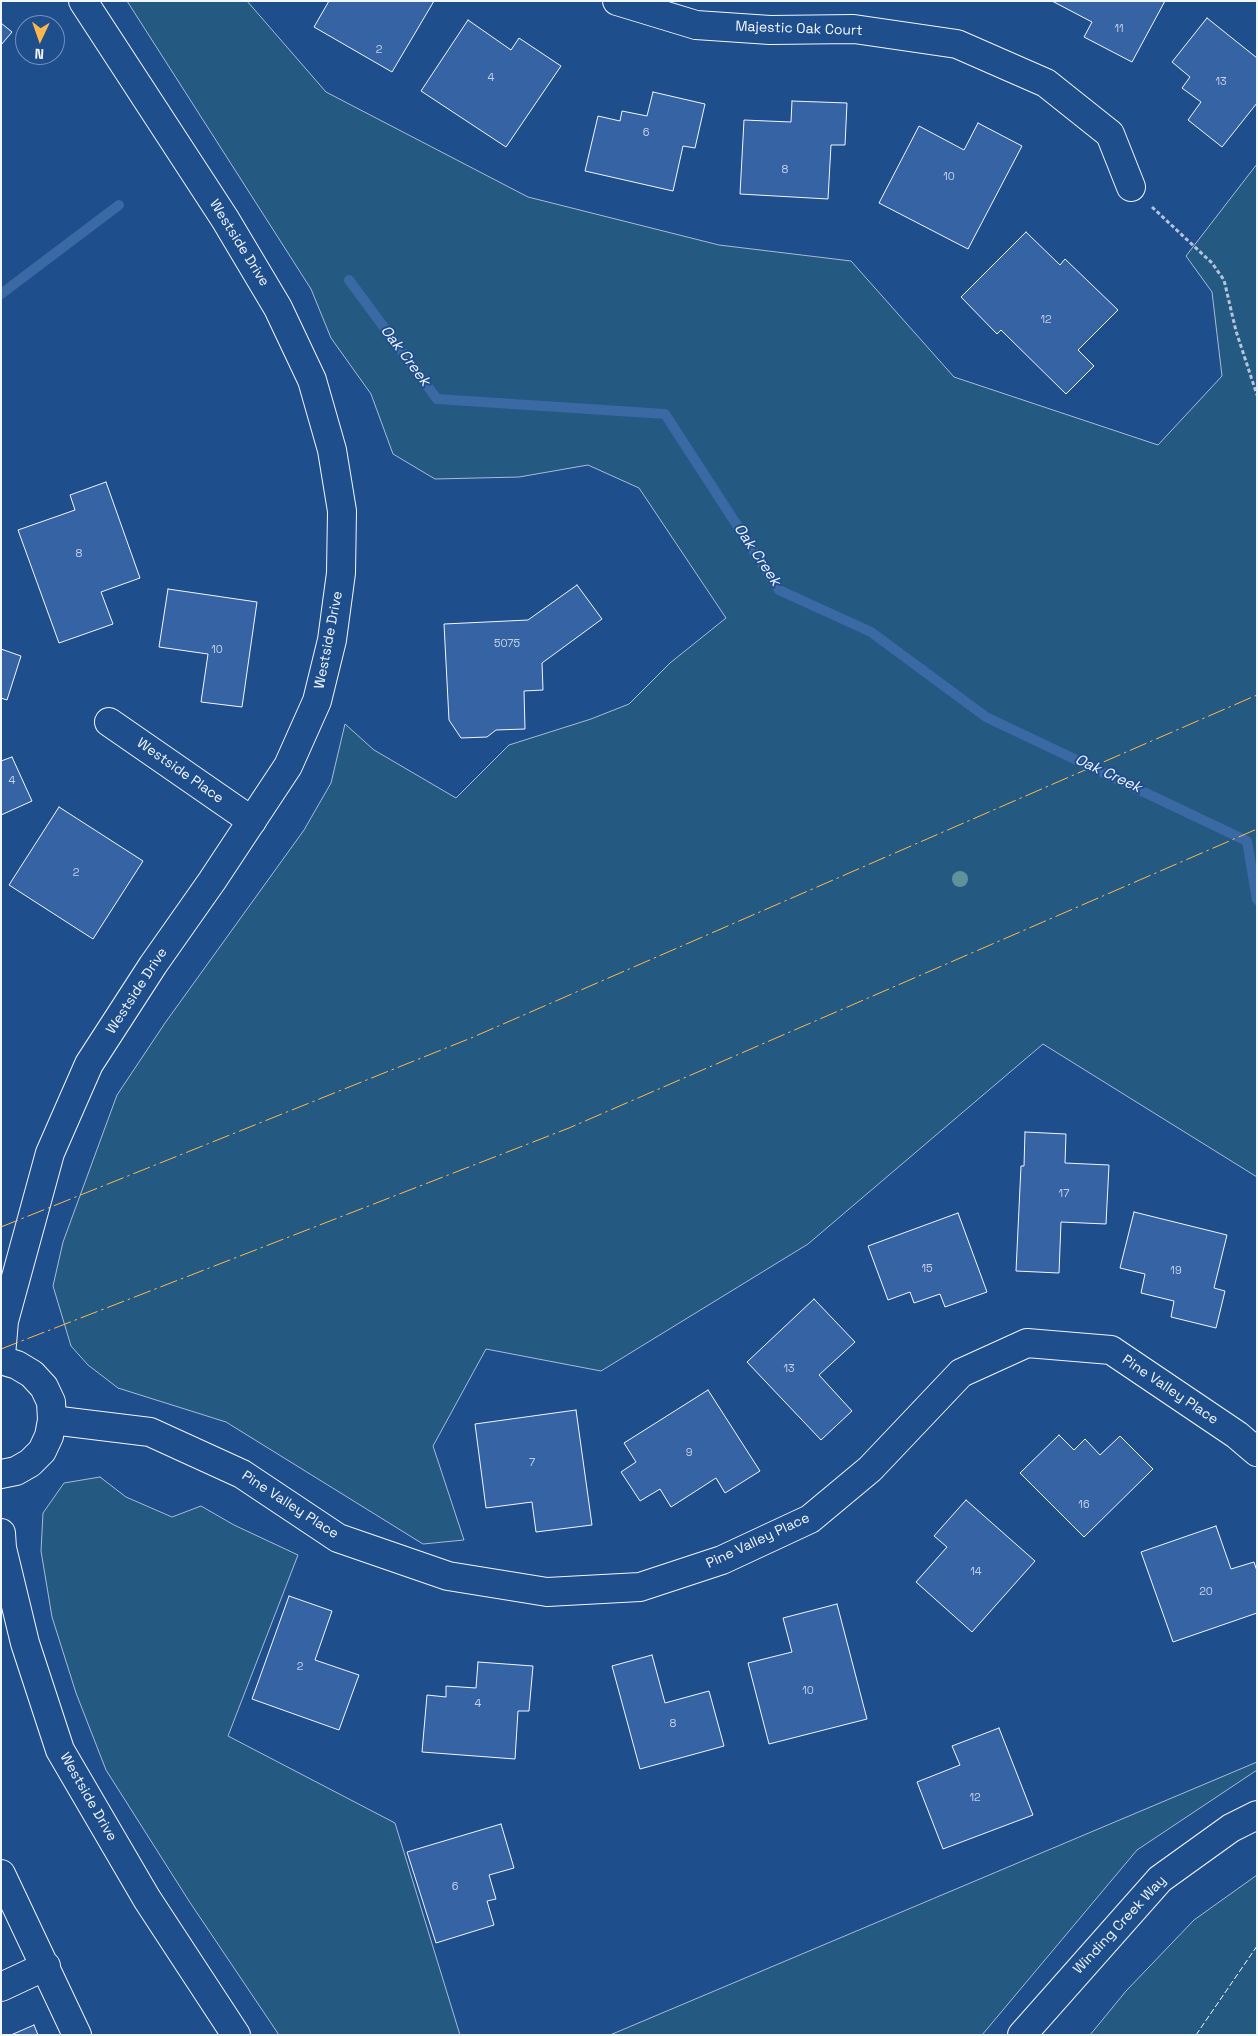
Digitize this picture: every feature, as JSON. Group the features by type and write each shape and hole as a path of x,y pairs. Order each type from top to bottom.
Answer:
{"street":[{"name":"Westside Drive","path":"1,1355 4,1321 50,1153 89,1064 153,965 212,882 292,758 317,701 332,640 341,573 342,511 332,450 312,380 278,308 225,219 82,1"},
{"name":"Majestic Oak Court","path":"617,1 696,25 770,30 854,29 957,44 1046,83 1110,134 1130,187"},
{"name":"Westside Place","path":"109,722 252,821"},
{"name":"Pine Valley Place","path":"52,1420 150,1432 242,1474 338,1538 448,1576 547,1592 640,1587 722,1560 810,1519 870,1469 961,1373 1027,1343 1111,1350 1237,1436 1257,1452"},
{"path":"1,1360 18,1365 32,1374 44,1387 50,1402 52,1420 49,1436 42,1451 30,1463 16,1471 1,1474"},
{"name":"Westside Drive","path":"1,1533 2,1548 25,1643 60,1750 147,1899 236,2035"},
{"name":"Winding Creek Way","path":"1022,2035 1160,1879 1231,1828 1257,1815"},
{"path":"1,1874 77,2035"},
{"path":"1,1987 46,1966"}],"path":[{"path":"1130,187 1212,262 1224,280 1236,331 1257,395"}],"shaded area":[{"path":"127,1 247,1 326,92 528,197 719,245 851,261 954,377 1158,445 1222,376 1212,292 1186,256 1257,164 1257,1177 1043,1044 808,1244 601,1371 486,1349 433,1446 464,1540 423,1544 226,1422 118,1388 88,1365 71,1346 53,1286 63,1242 117,1095 165,1023 304,830 331,783 345,724 374,750 456,798 509,745 591,719 629,704 670,663 726,618 639,488 588,465 519,477 435,479 393,454 371,394 331,338 311,289"},
{"path":"100,1477 126,1497 172,1517 201,1506 234,1525 298,1555 228,1736 395,1823 460,2035 279,2035 189,1901 106,1770 76,1693 52,1617 41,1551 43,1513 64,1483"},
{"path":"1257,1762 1257,1770 1137,1850 982,2035 610,2035"},
{"path":"1257,1875 1257,2035 1090,2035 1126,1991 1194,1920"}],"building":[{"path":"329,1 434,1 392,72 314,27"},
{"path":"1052,1 1165,1 1132,62 1084,37 1092,22"},
{"path":"1207,18 1257,58 1257,103 1222,147 1188,120 1201,102 1182,88 1190,77 1172,62"},
{"path":"468,20 511,50 519,38 561,66 506,147 421,91"},
{"path":"1,23 12,32 1,45"},
{"path":"653,92 705,104 695,148 683,146 673,191 585,171 598,116 620,121 622,111 647,116"},
{"path":"792,101 847,103 845,145 831,145 828,199 740,194 744,120 791,122"},
{"path":"978,123 1022,146 968,249 879,203 919,126 964,150"},
{"path":"1026,232 1060,265 1065,259 1118,310 1078,350 1094,366 1066,394 1001,330 997,334 961,297"},
{"path":"106,482 140,578 101,592 113,624 59,643 18,530 75,510 70,495"},
{"path":"577,585 602,619 542,663 543,690 524,691 525,729 496,730 487,737 461,738 449,720 444,624 528,620"},
{"path":"168,589 257,602 242,707 201,702 208,654 159,647"},
{"path":"1,649 21,656 7,700 1,698"},
{"path":"12,757 32,801 1,815 1,761"},
{"path":"59,807 143,861 93,939 9,885"},
{"path":"1025,1132 1066,1134 1065,1163 1109,1165 1106,1224 1061,1222 1059,1273 1016,1271 1021,1166 1024,1166"},
{"path":"1134,1212 1227,1235 1214,1288 1225,1291 1216,1328 1171,1317 1174,1301 1141,1293 1145,1274 1120,1268"},
{"path":"958,1213 987,1292 945,1307 940,1294 914,1303 910,1292 888,1300 868,1246"},
{"path":"814,1299 855,1342 819,1375 852,1411 821,1440 747,1362"},
{"path":"708,1390 760,1471 725,1493 716,1478 671,1507 660,1489 640,1501 621,1472 636,1462 624,1443"},
{"path":"576,1410 592,1525 536,1532 532,1502 486,1508 475,1424"},
{"path":"1059,1435 1074,1450 1085,1439 1100,1455 1120,1436 1153,1469 1084,1537 1020,1473"},
{"path":"966,1500 1035,1561 972,1632 916,1582 947,1547 934,1536"},
{"path":"1216,1526 1231,1569 1254,1562 1257,1571 1257,1613 1173,1642 1141,1552"},
{"path":"289,1596 332,1611 315,1660 359,1675 339,1730 252,1699"},
{"path":"837,1604 867,1719 769,1744 748,1663 792,1652 783,1618"},
{"path":"652,1655 665,1703 709,1691 724,1746 640,1769 612,1666"},
{"path":"478,1662 533,1666 529,1711 518,1711 515,1759 422,1752 427,1695 446,1697 446,1686 476,1688"},
{"path":"999,1728 1033,1815 943,1849 917,1782 960,1765 952,1746"},
{"path":"501,1824 514,1868 489,1875 496,1899 487,1901 494,1925 436,1943 407,1852"},
{"path":"34,2025 38,2035 11,2035"}],"waterway":[{"name":"Oak Creek","path":"1,294 119,205"},
{"name":"Oak Creek","path":"349,280 437,399 665,414 779,590 871,632 986,717 1247,841 1257,900"}],"fence":[{"path":"1196,2035 1257,1946"}],"power":[{"path":"1,1227 471,1038 1257,695"},
{"path":"1,1349 569,1128 1257,829"}]}
